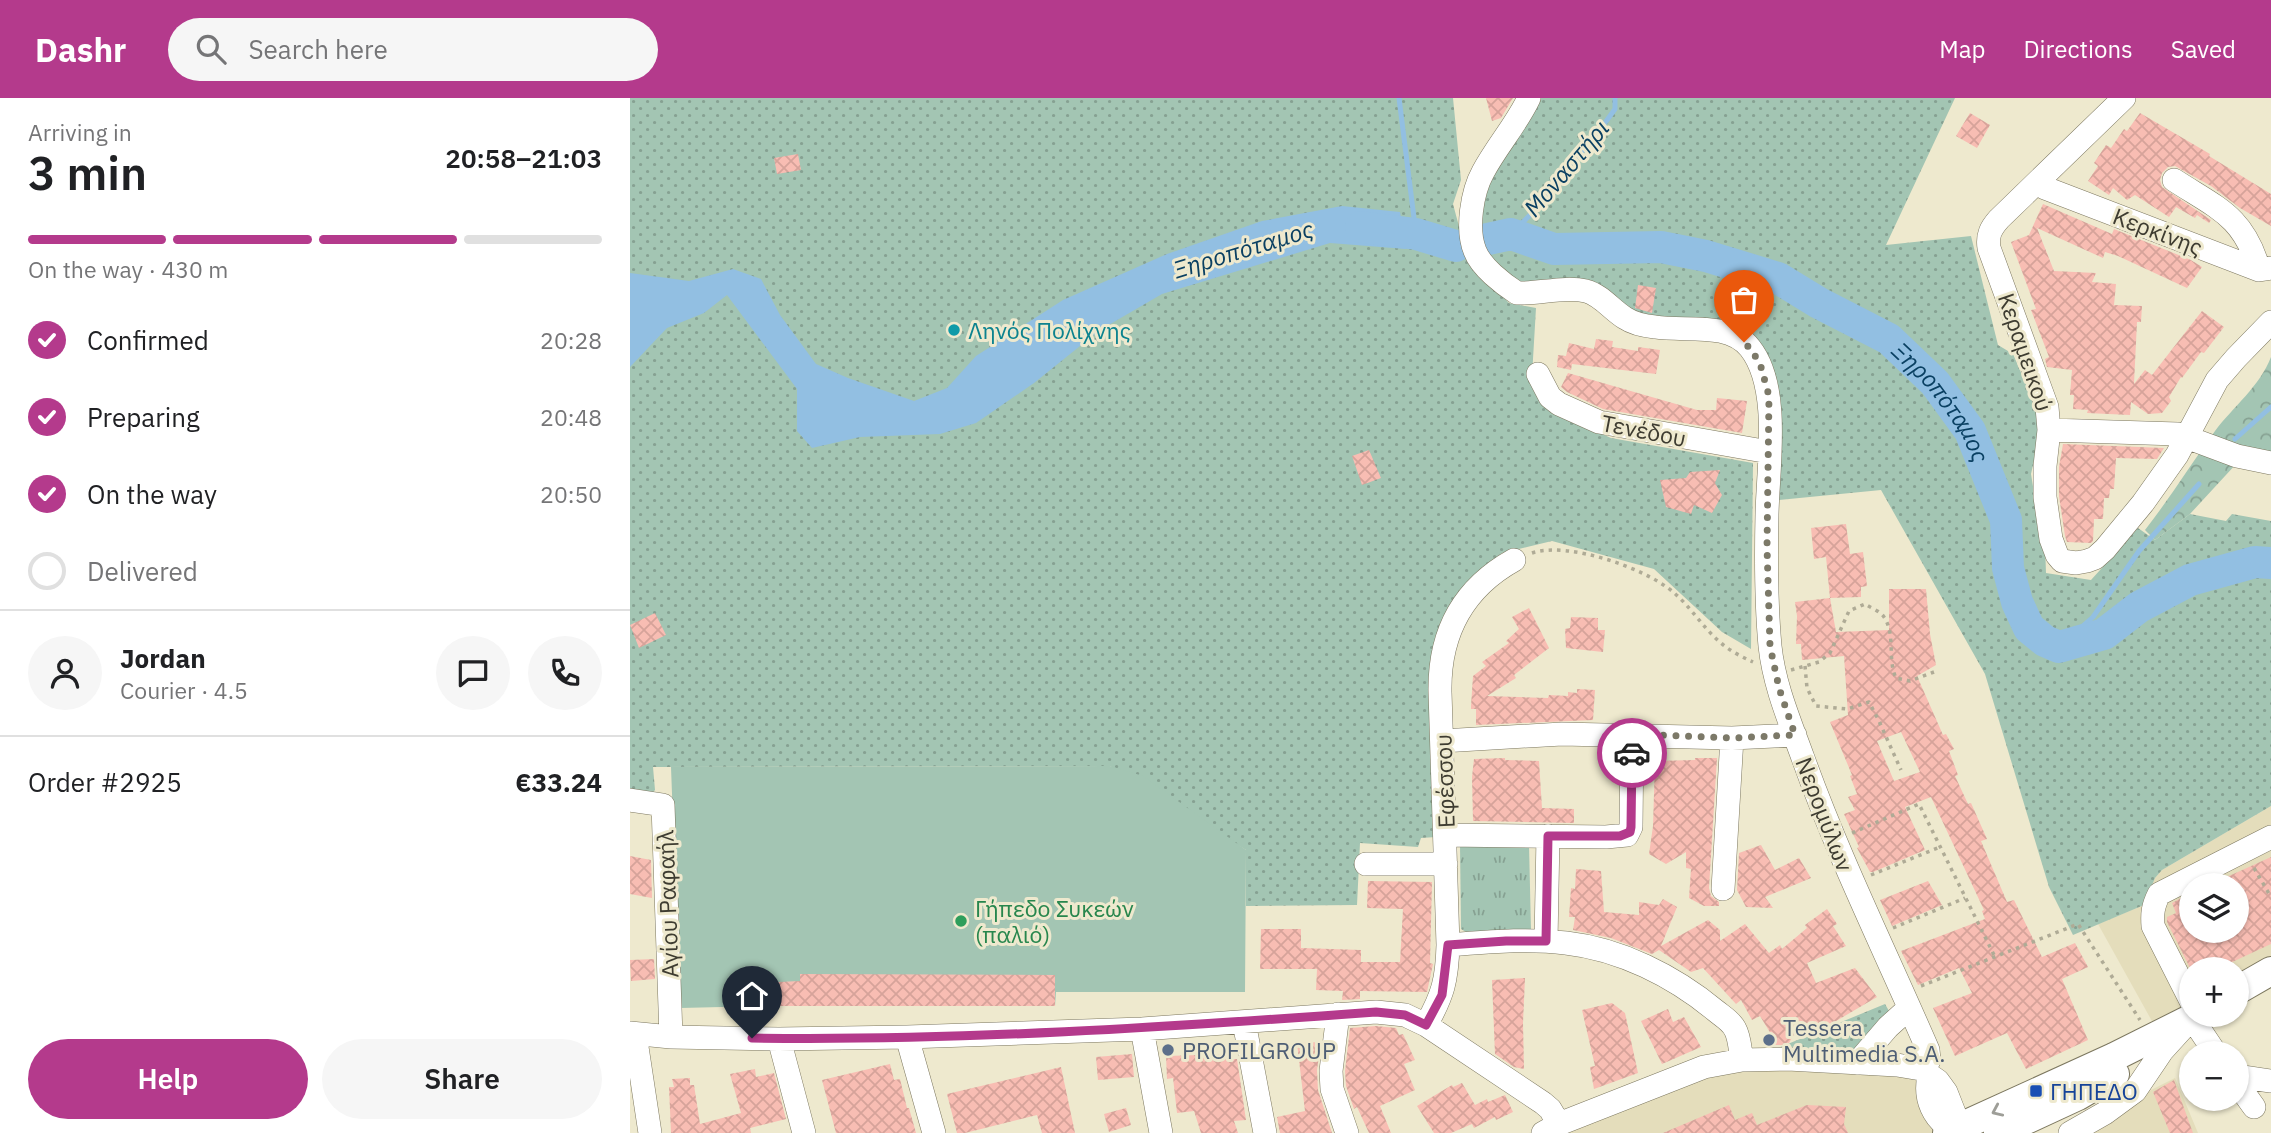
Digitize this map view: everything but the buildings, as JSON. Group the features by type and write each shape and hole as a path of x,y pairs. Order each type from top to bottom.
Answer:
{"main road":[{"path":"2249,984 2271,971"},
{"path":"1952,1132 2093,1067 2179,1021"},
{"path":"1998,1133 2089,1090 2132,1063 2179,1024"}],"street":[{"name":"Νερομύλων","path":"1529,98 1522,114 1491,158 1478,183 1471,224 1472,240 1478,257 1517,293 1584,291 1596,296 1632,322 1671,329 1720,331 1738,337 1749,347 1761,367 1769,396 1770,418 1767,547 1769,638 1774,669 1795,735 1835,840 1930,1055 1927,1090 1933,1110 1940,1122 1952,1132"},
{"name":"Κεραμεικού","path":"2124,98 2040,186 1992,227 1988,242 2045,398 2049,430 2045,497 2051,539 2059,558 2076,563 2091,560 2105,549 2143,503 2188,437"},
{"path":"2174,180 2233,219 2265,269"},
{"name":"Κερκίνης","path":"2040,186 2265,269"},
{"path":"2188,437 2217,380 2271,322"},
{"name":"Τενέδου","path":"1538,374 1550,397 1559,404 1599,422 1769,452"},
{"path":"2049,430 2157,432 2188,437 2237,456 2271,463"},
{"name":"Εφέσσου","path":"1426,1025 1442,995 1448,945 1440,668 1448,632 1457,614 1490,576 1514,560"},
{"path":"1442,741 1562,734 1732,738 1795,735"},
{"path":"1446,835 1620,836 1630,832 1632,734"},
{"path":"1723,889 1732,738"},
{"name":"Αγίου Ραφαήλ","path":"630,800 663,805 671,1037"},
{"path":"1546,941 1548,836"},
{"path":"2179,982 2153,926 2151,913 2159,894 2271,837"},
{"path":"1366,864 1446,864"},
{"path":"1448,945 1546,941 1569,943 1609,953 1656,972 1684,987 1713,1008 1733,1026 1738,1036 1742,1060"},
{"path":"1857,1063 1897,1018 1906,1001"},
{"path":"650,1133 633,1033 671,1037 779,1039 907,1037 1142,1029 1376,1012 1405,1015 1426,1025 1550,1108 1551,1128 1688,1072 1742,1060 1788,1059 1909,1066 1927,1073"},
{"path":"1338,1014 1331,1071 1332,1090 1347,1133"},
{"path":"1244,1022 1265,1133"},
{"path":"2079,1131 2135,1091 2181,1027"},
{"path":"1142,1029 1161,1133"},
{"path":"907,1037 933,1133"},
{"path":"779,1039 804,1133"},
{"path":"2249,1078 2271,1081"},
{"path":"2249,1100 2254,1107"}],"path":[{"path":"1514,560 1536,551 1558,549 1593,556 1621,566 1674,592 1715,638 1729,649 1774,669 1790,670 1819,662 1830,653 1849,611 1865,604 1883,615 1890,632 1896,678 1910,681 1934,672"},
{"path":"1805,666 1807,688 1816,706 1847,709 1869,702 1901,770"},
{"path":"1835,840 1919,804 1995,957"},
{"path":"1853,883 1940,847"},
{"path":"2243,850 2271,897"},
{"path":"1876,936 1965,898"},
{"path":"1906,1001 1995,957 2078,924 2151,1038"}],"shaded area":[{"path":"2271,806 2271,962 2249,972 2249,957 2179,957 2179,1012 2158,1032 2098,924 2144,905 2155,878 2162,870"},
{"path":"1735,1057 1919,1066 1938,1133 1529,1133 1671,1073"},
{"path":"2175,1078 2179,1088 2179,1111 2189,1111 2198,1133 2075,1133 2125,1103"}],"green space":[{"path":"630,98 1453,98 1461,180 1453,204 1468,260 1509,303 1536,308 1532,376 1555,412 1611,438 1753,463 1751,649 1722,632 1654,569 1552,541 1502,553 1477,573 1429,697 1436,837 1421,838 1418,847 1360,843 1357,905 1246,906 1246,850 1110,766 653,767 655,790 650,796 630,791"},
{"path":"1533,98 1955,98 1886,245 1971,236 1998,345 2013,354 2036,407 2041,430 2031,474 2045,545 2046,573 2091,580 2138,528 2155,540 2190,514 2226,521 2232,514 2271,521 2271,806 2162,870 2155,878 2144,905 2073,935 2049,887 1985,674 1881,490 1779,500 1778,402 1769,366 1692,323 1523,286 1482,253 1481,192"},
{"path":"2271,357 2271,456 2237,463 2190,514 2155,540 2145,530 2215,431 2260,377"},
{"name":"Γήπεδο Συκεών (παλιό)","path":"1110,766 1143,776 1246,850 1245,992 1056,992 1055,1006 799,1005 680,1008 671,767"},
{"path":"1529,844 1531,931 1466,932 1461,929 1460,845"},
{"path":"1885,1004 1893,1018 1855,1061 1771,1051"}],"water":[{"path":"1342,206 1400,212 1406,249 1330,243 1162,294 1100,330 1034,383 976,423 940,434 860,437 812,448 797,431 797,389 727,295 704,313 667,328 630,367 630,273 689,281 733,269 761,279 780,315 816,364 914,401 947,388 976,356 1063,300 1167,254 1262,221"}],"waterway":[{"path":"1399,98 1416,234"},
{"name":"Μοναστήρι","path":"1511,234 1538,207 1550,186 1594,138 1615,109 1615,98"},
{"name":"Ξηροπόταμος","path":"1361,227 1416,234 1456,246"},
{"name":"Ξηροπόταμος","path":"1479,241 1511,234 1554,249 1661,247 1706,256 1778,278 1819,303 1889,339 1935,383 1970,431 2006,520 2008,568 2017,602 2029,628 2045,641 2059,647 2104,634 2139,607 2190,580 2255,562 2271,563"},
{"path":"2235,439 2271,407"},
{"path":"2059,647 2093,617 2139,551 2199,484"}],"way so far":[{"path":"1632,753 1632,734 1732,738 1795,735 1779,688 1770,646 1767,547 1769,396 1761,367 1744,342"}],"place":[{"name":"Ληνός Πολίχνης","path":"954,330"},
{"name":"Γήπεδο Συκεών (παλιό)","path":"961,921"},
{"name":"Tessera Multimedia S.A.","path":"1769,1040"},
{"name":"PROFILGROUP","path":"1168,1050"},
{"name":"ΓΗΠΕΔΟ","path":"2036,1091"}],"route":[{"path":"752,1038 907,1037 1142,1029 1376,1012 1405,1015 1426,1025 1442,995 1446,980 1448,945 1546,941 1548,836 1606,837 1626,835 1630,832 1632,753"}]}
